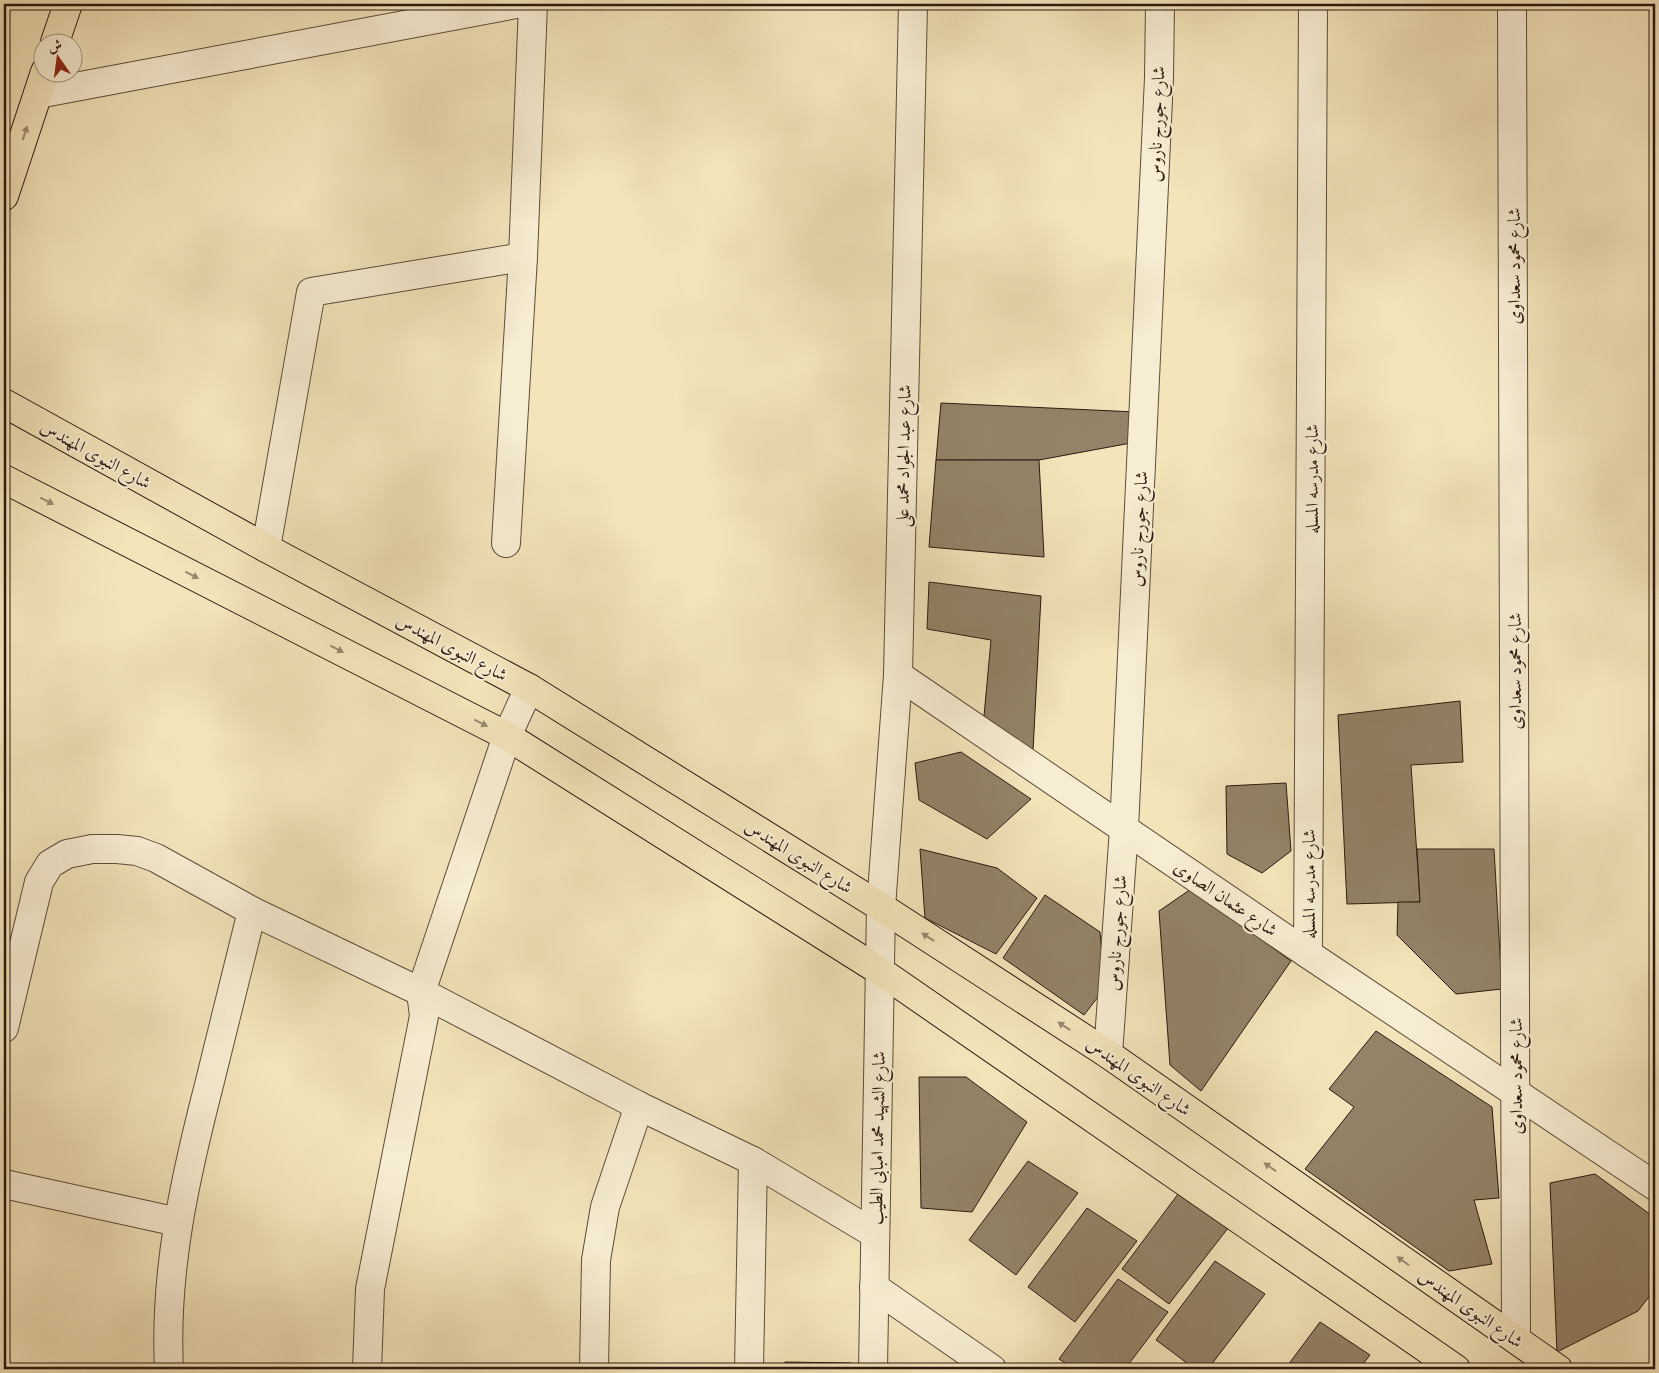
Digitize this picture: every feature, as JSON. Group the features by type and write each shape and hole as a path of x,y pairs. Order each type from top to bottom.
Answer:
{"main road":[{"path":"58,32 68,4"},
{"path":"4,196 41,83"},
{"name":"شارع النبوى المهندس","path":"4,403 266,548 529,688 881,907 1108,1054 1558,1369"},
{"path":"4,479 507,736 880,971 1456,1369"}],"street":[{"path":"41,83 516,4"},
{"path":"506,543 523,257 533,4"},
{"name":"شارع عبد الجواد محمد على","path":"881,907 898,675 913,4"},
{"name":"شارع جورج ناروس","path":"1108,1054 1124,828 1159,78 1160,4"},
{"name":"شارع مدرسه المسله","path":"1308,954 1313,4"},
{"name":"شارع محمود سعداوى","path":"1512,4 1516,1339"},
{"path":"266,548 311,292 523,257"},
{"name":"شارع عثمان الصاوى","path":"898,675 1308,954 1655,1186"},
{"path":"367,1369 370,1289 424,1016 421,992 507,736 529,688"},
{"path":"4,1028 39,882 50,864 67,854 92,849 137,851 156,858 252,912 421,992 639,1106 753,1162 875,1234"},
{"name":"شارع الشهيد محمد امبابى الطيب","path":"873,1369 881,907"},
{"path":"169,1369 170,1283 178,1222 189,1164 252,912"},
{"path":"594,1369 596,1260 605,1207 639,1106"},
{"path":"749,1369 753,1162"},
{"path":"4,1184 178,1222"},
{"path":"874,1287 992,1369"}],"building":[{"path":"941,403 1136,412 1131,443 1039,460 936,460"},
{"path":"936,460 1039,460 1044,557 929,547"},
{"path":"929,582 1041,596 1033,751 984,716 991,640 927,629"},
{"path":"1460,701 1463,762 1411,765 1420,902 1347,904 1338,715"},
{"path":"961,752 1031,799 987,839 919,800 915,763"},
{"path":"1286,783 1291,851 1262,873 1227,854 1226,786"},
{"path":"920,849 997,868 1037,898 996,954 925,918"},
{"path":"1417,849 1494,849 1502,989 1456,994 1397,935 1398,902 1420,902"},
{"path":"1191,889 1291,961 1201,1091 1170,1065 1159,911"},
{"path":"1045,895 1100,932 1105,988 1084,1015 1003,958"},
{"path":"1376,1031 1492,1107 1499,1198 1474,1200 1492,1264 1449,1271 1305,1169 1354,1107 1329,1089"},
{"path":"919,1077 966,1077 1027,1122 972,1212 921,1208"},
{"path":"1028,1161 1078,1193 1016,1275 969,1240"},
{"path":"1595,1174 1655,1218 1655,1289 1638,1311 1557,1352 1550,1183"},
{"path":"1181,1190 1232,1223 1169,1304 1122,1269"},
{"path":"1087,1208 1137,1241 1075,1322 1028,1287"},
{"path":"1215,1261 1265,1294 1208,1369 1195,1369 1156,1340"},
{"path":"1118,1279 1168,1312 1125,1369 1074,1369 1059,1359"},
{"path":"1320,1322 1370,1355 1359,1369 1285,1369"},
{"path":"785,1362 851,1363 850,1369 785,1369"}]}
